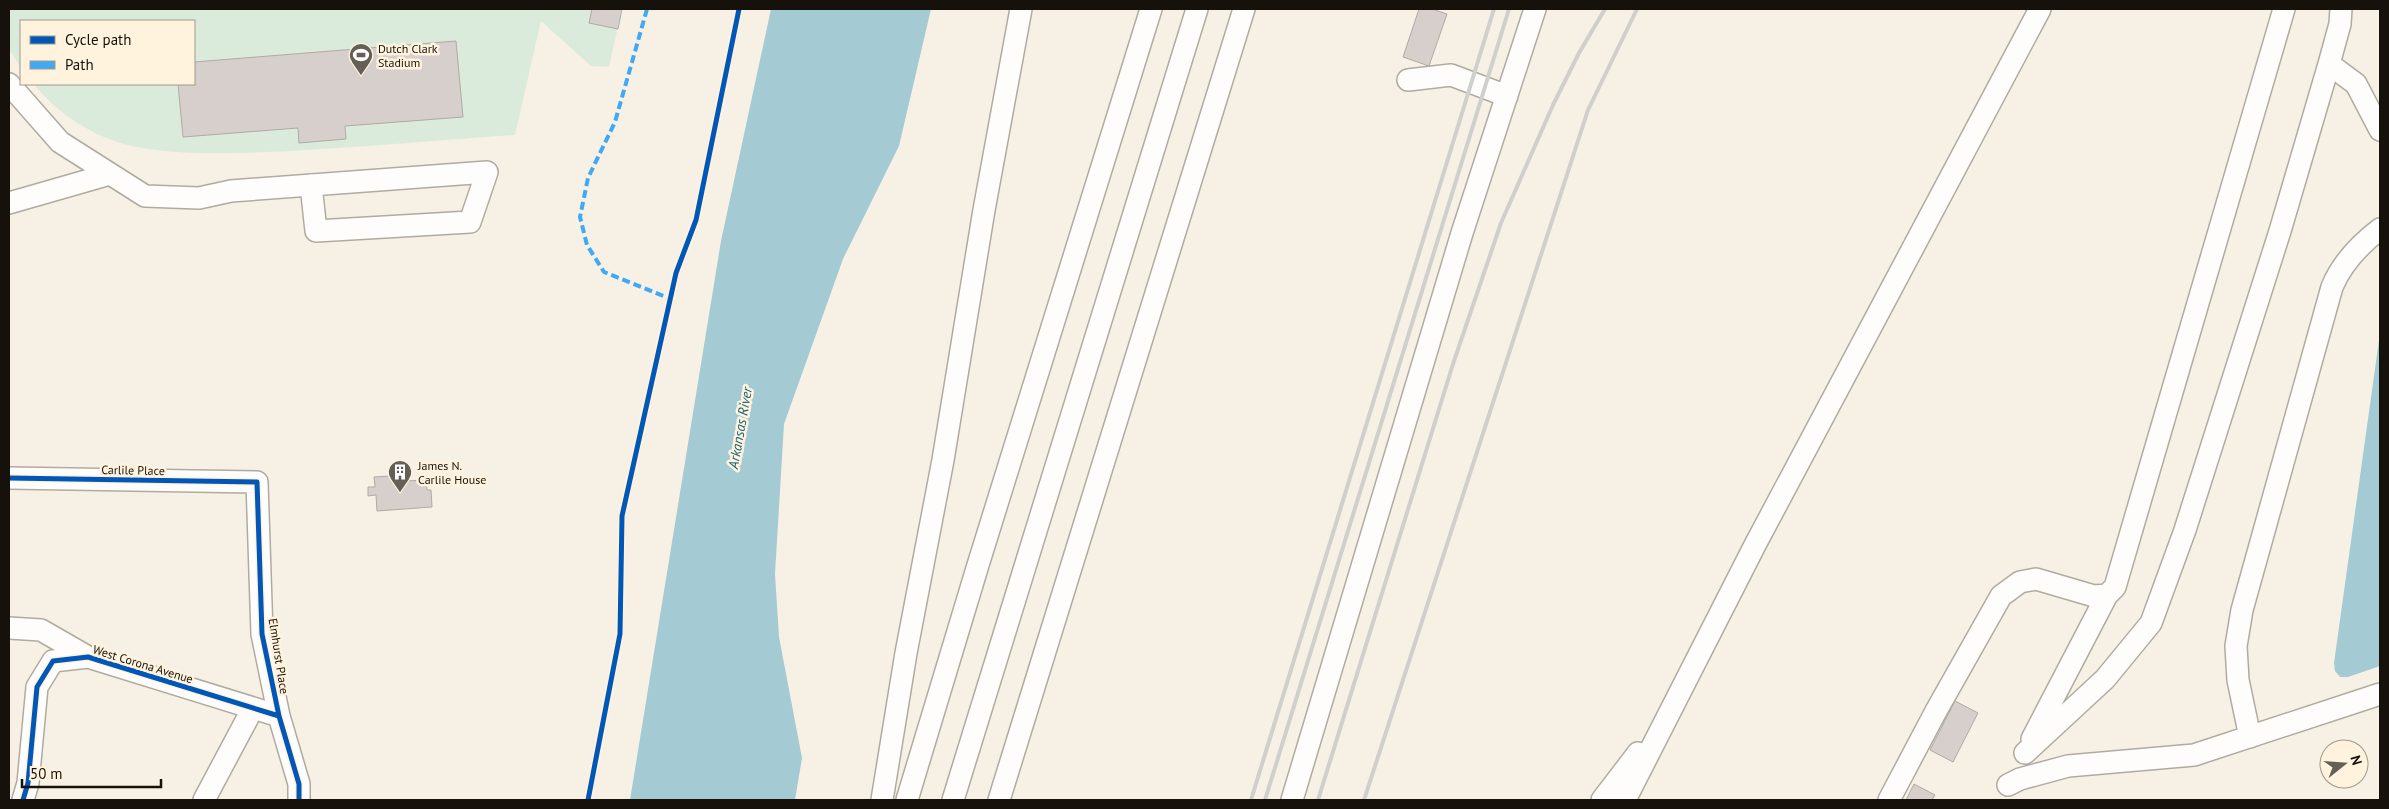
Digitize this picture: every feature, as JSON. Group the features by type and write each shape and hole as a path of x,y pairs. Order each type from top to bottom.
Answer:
{"street":[{"path":"882,800 906,653 943,460 984,210 1021,9"},
{"path":"907,800 983,546 1151,9"},
{"path":"953,800 1198,9"},
{"path":"999,800 1244,9"},
{"path":"1292,800 1460,242 1535,9"},
{"path":"1625,800 1768,518 2040,9"},
{"path":"2006,793 2107,595 2115,587 2284,9"},
{"path":"2025,753 2105,679 2151,623 2197,492 2280,231 2340,24 2341,9"},
{"path":"2329,64 2356,84 2380,130"},
{"path":"1408,80 1450,75 1507,96"},
{"path":"9,84 60,142 145,196 200,198 231,191 311,184 487,172 470,222 316,231 311,184"},
{"path":"9,202 110,174"},
{"path":"2250,737 2238,680 2236,646 2242,610 2332,287 2337,274 2351,255 2380,229"},
{"name":"Carlile Place","path":"9,478 257,482"},
{"name":"Elmhurst Place","path":"257,482 262,634 279,716 299,784 299,800"},
{"path":"1889,800 1936,711 2001,596 2020,582 2036,579 2079,593 2094,596 2107,595"},
{"path":"9,628 41,630 88,657"},
{"name":"West Corona Avenue","path":"22,800 28,783 37,687 53,662 88,657 279,716"},
{"path":"2006,793 2020,780 2068,766 2194,755 2380,694"},
{"path":"1602,800 1674,705"},
{"path":"204,800 252,708"}],"green space":[{"name":"Dutch Clark Stadium","path":"9,9 622,9 609,67 591,66 541,21 515,135 332,148 196,153 173,152 132,146 104,137 77,123 53,105 35,85 195,85 195,20 20,20 20,66 9,49"}],"water":[{"name":"Arkansas River","path":"771,9 931,9 899,146 843,259 784,424 775,574 779,637 802,758 795,800 630,800 721,241"},
{"path":"2380,333 2380,666 2348,677 2340,677 2335,671 2334,663"}],"building":[{"path":"592,9 622,9 618,29 589,23"},
{"path":"1419,9 1432,9 1447,14 1429,66 1403,57"},
{"path":"456,41 463,117 345,126 346,139 299,143 298,128 183,137 178,85 195,85 195,62"},
{"name":"James N. Carlile House","path":"405,475 405,481 426,480 427,490 431,490 432,507 377,511 376,495 368,496 368,487 375,487 374,477"},
{"path":"1955,701 1978,713 1953,762 1930,750"},
{"path":"1914,784 1935,795 1932,800 1906,800"}],"railway":[{"path":"1251,800 1494,9"},
{"path":"1265,800 1509,9"},
{"path":"1318,800 1453,364 1501,223 1553,105 1579,53 1605,9"},
{"path":"1364,800 1588,110 1637,9"}],"marked path":[{"path":"647,9 615,122 588,178 580,217 587,245 604,272 671,299"}],"cycle path":[{"path":"588,800 620,634 622,516 676,273 696,220 739,9"},
{"path":"9,478 257,482 262,634 279,716 299,784 299,800"},
{"path":"23,800 28,783 37,687 53,661 88,657 279,716"}],"place":[{"name":"Dutch Clark Stadium","path":"361,76"},
{"name":"James N. Carlile House","path":"400,493"}]}
